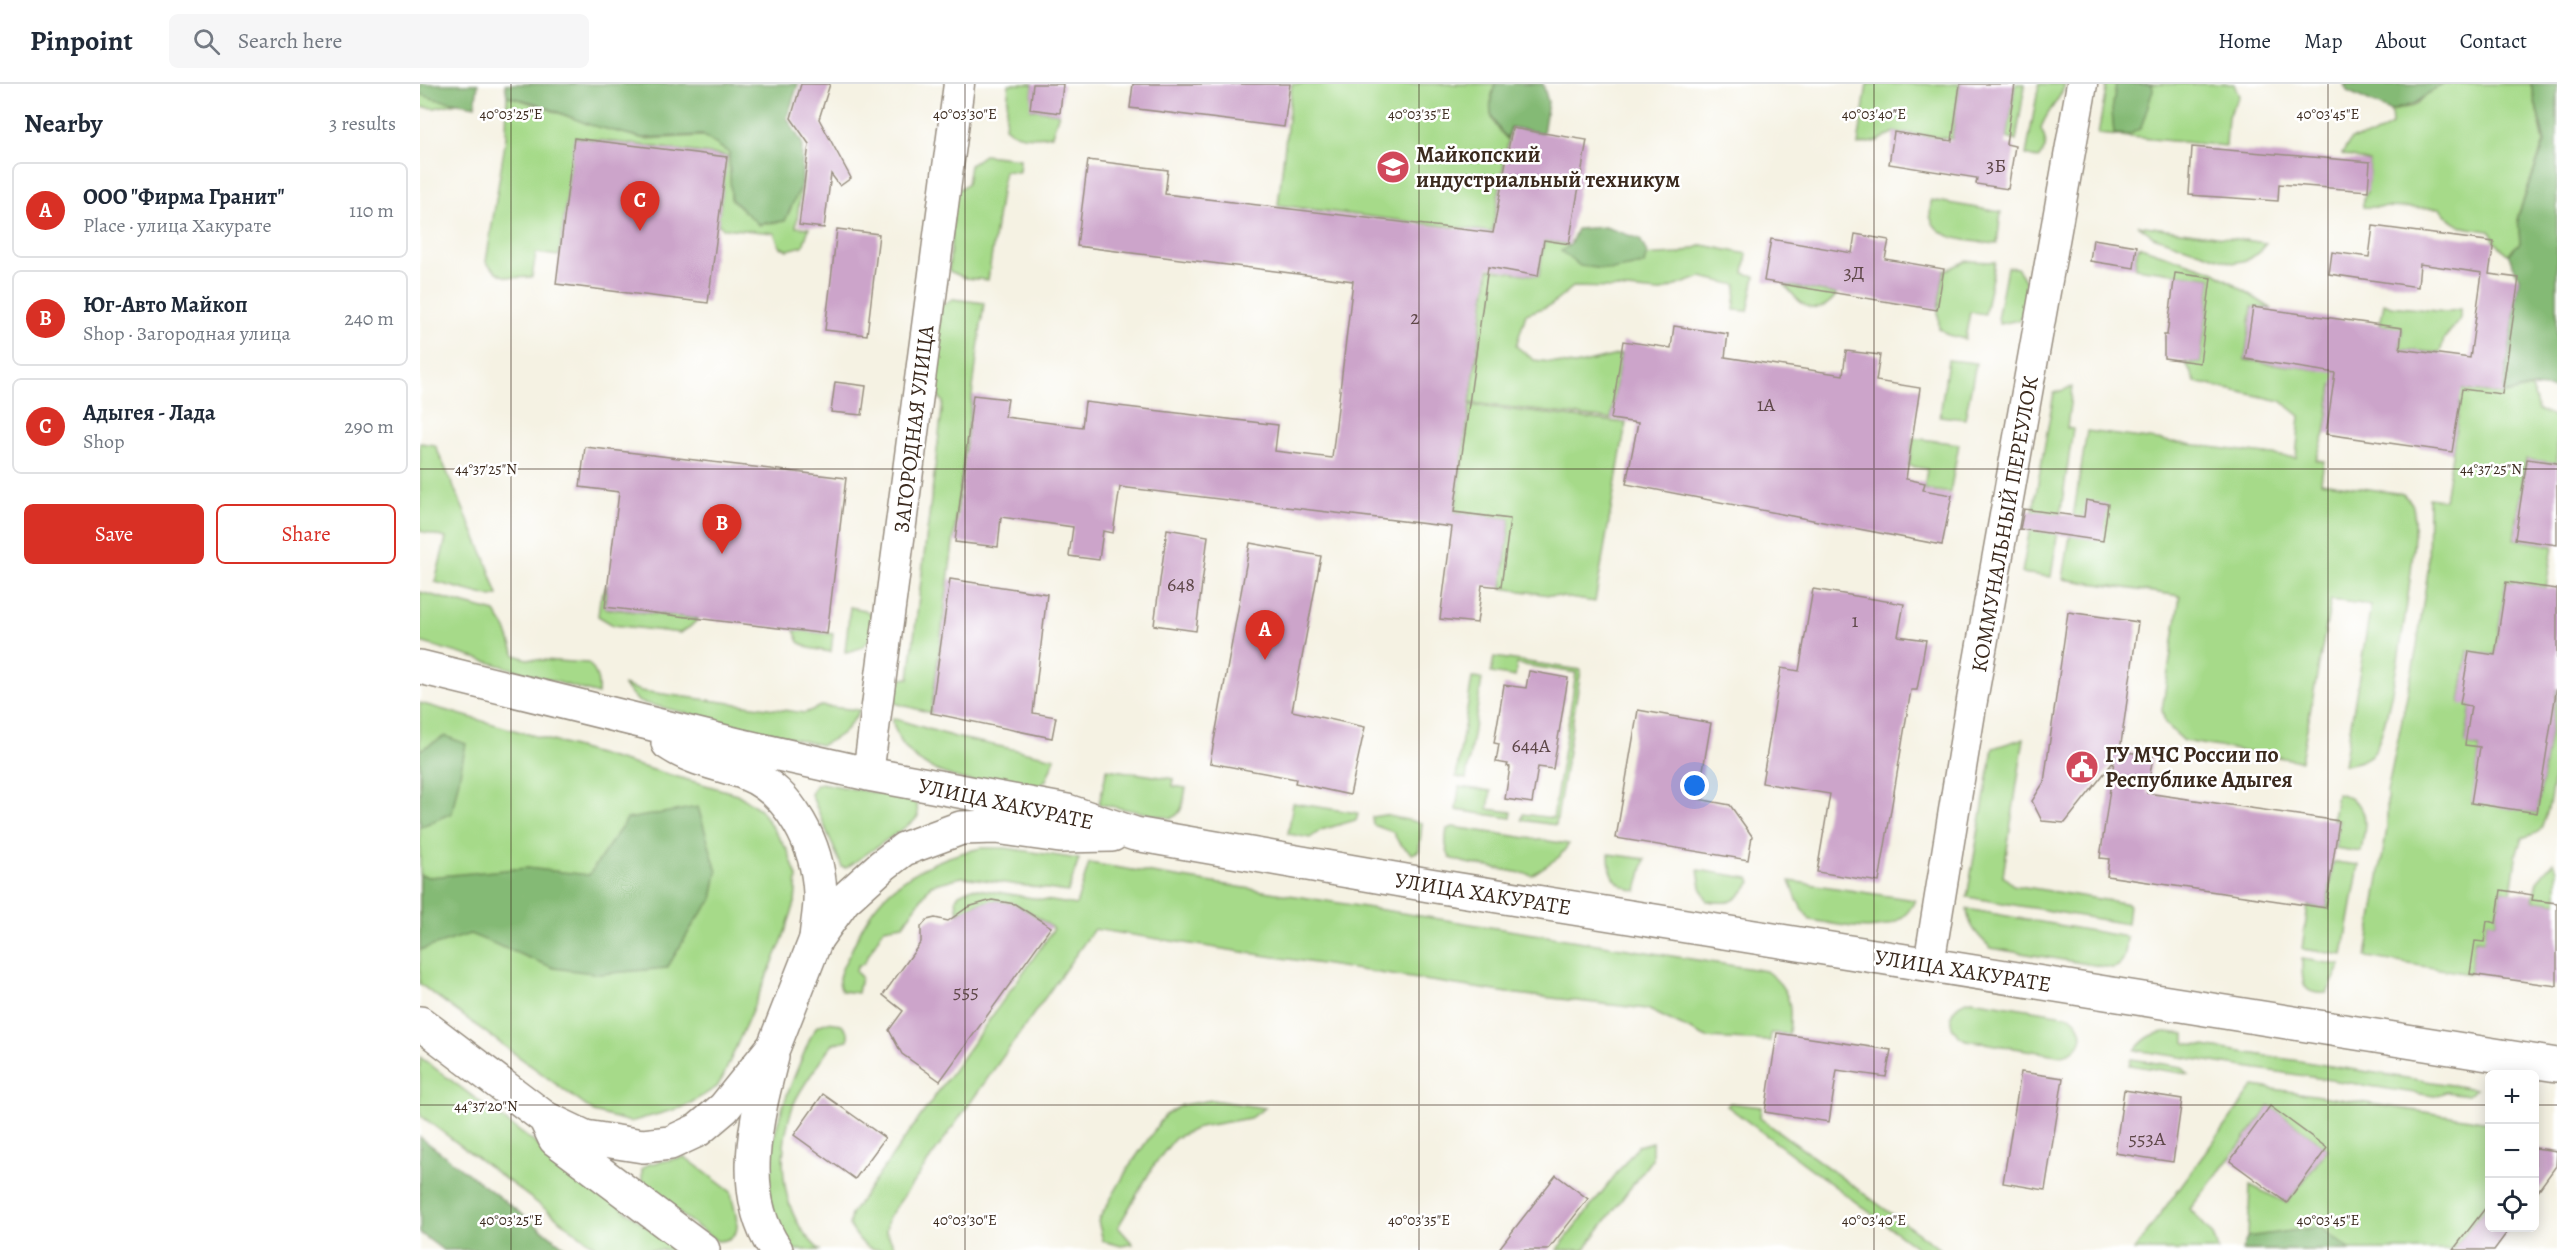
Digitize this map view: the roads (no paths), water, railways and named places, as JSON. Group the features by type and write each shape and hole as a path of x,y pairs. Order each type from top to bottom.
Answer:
{"main road":[{"name":"УЛИЦА ХАКУРАТЕ","path":"420,667 738,746 868,774 1067,811 1135,834 1429,885 2557,1065"},
{"path":"632,719 686,755 747,774 763,783 780,798 804,829 815,858 820,894 816,939"},
{"path":"776,1250 764,1229 754,1198 753,1174 762,1096 774,1046 816,939 844,900 883,864 904,849 961,828 996,827 1060,836 1135,834"},
{"path":"420,1023 545,1118 585,1137 644,1146 670,1143 698,1130 724,1108 774,1046"},
{"path":"545,1118 555,1139 703,1250"}],"street":[{"name":"ЗАГОРОДНАЯ УЛИЦА","path":"868,774 959,84"},
{"name":"КОММУНАЛЬНЫЙ ПЕРЕУЛОК","path":"1929,964 1971,706 2082,84"}],"place":[{"name":"Майкопский индустриальный техникум","path":"1393,167"},
{"name":"Адыгея - Лада","path":"640,231"},
{"name":"Юг-Авто Майкоп","path":"722,554"},
{"name":"ООО \"Фирма Гранит\"","path":"1265,660"},
{"name":"ГУ МЧС России по Республике Адыгея","path":"2082,767"}]}
